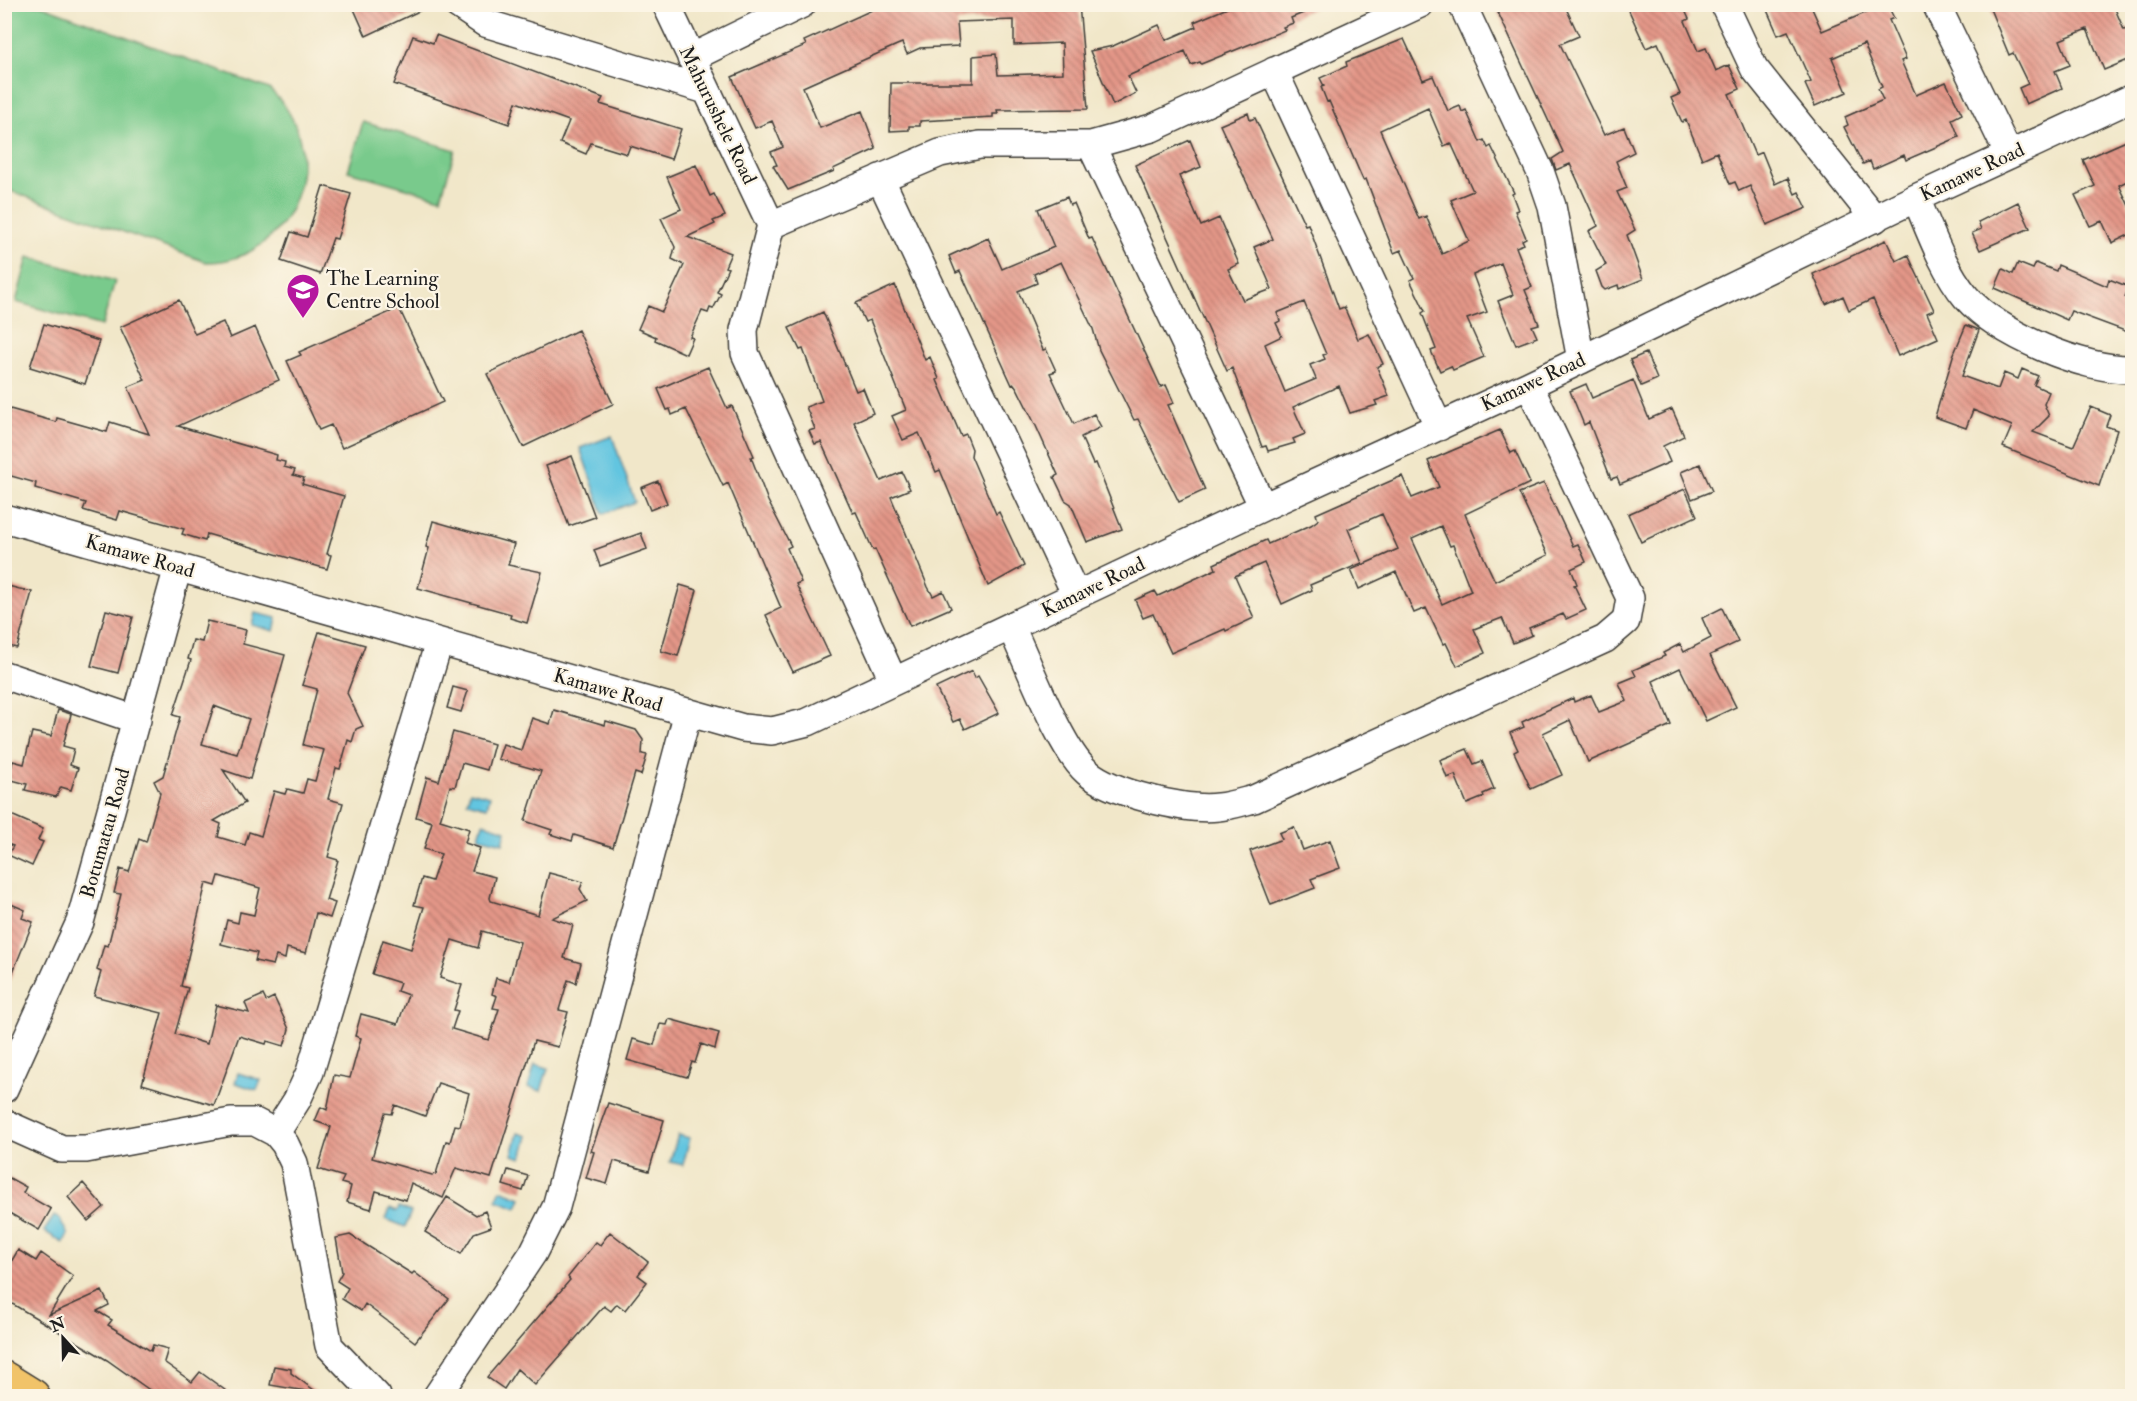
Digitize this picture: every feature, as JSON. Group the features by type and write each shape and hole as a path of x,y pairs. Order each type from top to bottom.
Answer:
{"main road":[{"path":"4,1378 33,1396"}],"street":[{"path":"457,4 485,22 706,90"},
{"name":"Mahurushele Road","path":"666,4 771,225"},
{"path":"691,58 802,4"},
{"path":"893,680 745,353 744,330 771,225 940,153 980,146 1091,145 1152,128 1420,4"},
{"path":"1462,4 1543,180 1552,206 1581,360"},
{"path":"1724,4 1754,68 1875,219"},
{"path":"1936,4 2008,155"},
{"path":"1274,71 1438,427"},
{"name":"Kamawe Road","path":"4,518 742,728 772,731 808,722 893,680 1581,360 1916,198 2133,98"},
{"path":"1091,145 1263,507"},
{"path":"880,178 1076,595"},
{"path":"1916,198 1941,256 1967,297 2006,331 2058,355 2133,369"},
{"path":"1011,627 1066,745 1088,773 1125,791 1166,804 1217,807 1254,799 1605,639 1626,621 1630,598 1528,385"},
{"name":"Botumatau Road","path":"4,1089 80,922 178,567"},
{"path":"276,1133 297,1100 310,1072 439,642"},
{"path":"4,675 137,720"},
{"path":"437,1396 533,1253 555,1207 688,712"},
{"path":"4,1123 62,1149 86,1149 231,1122 255,1122 276,1133 294,1163 329,1346 377,1396"}],"green space":[{"path":"5,4 40,5 269,89 289,113 300,141 302,169 296,198 282,223 262,244 237,257 206,262 5,189"},
{"path":"363,122 455,150 441,198 348,171"},
{"path":"28,257 115,281 102,326 16,302"}],"water":[{"path":"612,436 635,502 603,514 580,448"},
{"path":"255,613 277,618 274,631 252,625"},
{"path":"470,791 490,796 487,807 467,802"},
{"path":"483,823 506,830 503,843 479,837"},
{"path":"535,1064 548,1068 541,1091 528,1087"},
{"path":"238,1073 261,1080 257,1090 235,1083"},
{"path":"518,1133 528,1136 522,1158 512,1155"},
{"path":"678,1135 690,1138 683,1165 670,1162"},
{"path":"501,1190 521,1198 517,1208 496,1200"},
{"path":"399,1207 411,1212 405,1227 386,1219 390,1208 397,1211"},
{"path":"54,1216 60,1219 68,1235 63,1243 44,1231"}],"building":[{"path":"364,4 434,4 366,36 354,9"},
{"path":"885,4 1079,4 1088,109 997,110 998,114 993,114 993,117 920,121 920,126 909,126 909,130 890,131 891,83 973,83 973,56 996,54 998,75 1063,73 1062,43 1014,45 1014,20 957,22 959,46 920,48 907,54 902,43 803,87 820,128 862,111 876,149 833,169 834,171 788,190 773,166 777,165 771,152 783,147 772,121 755,128 732,77 806,45 804,41"},
{"path":"1237,4 1323,5 1291,18 1293,23 1283,27 1285,30 1201,64 1200,62 1191,65 1185,51 1128,76 1136,93 1113,105 1090,51 1113,46 1159,25 1166,40 1196,27 1194,22"},
{"path":"1494,4 1564,4 1579,36 1560,44 1604,135 1624,127 1634,152 1616,161 1627,188 1617,192 1635,230 1627,235 1643,279 1619,289 1618,285 1605,290 1602,287 1596,271 1606,265 1589,231 1598,226 1570,164 1556,170 1552,159 1563,152"},
{"path":"1626,4 1682,4 1689,19 1685,21 1698,51 1706,48 1716,71 1729,65 1740,89 1729,94 1755,155 1762,152 1775,184 1788,178 1795,194 1799,192 1807,208 1767,225 1750,186 1739,191 1735,182 1730,184 1717,152 1702,159 1686,120 1682,122 1671,98 1680,94 1658,43 1646,48"},
{"path":"1780,4 1810,4 1822,31 1887,4 1894,18 1889,20 1906,59 1901,61 1916,95 1946,82 1962,114 1952,119 1959,137 1906,160 1904,155 1873,169 1870,161 1863,164 1844,127 1848,125 1845,117 1883,100 1878,89 1882,87 1864,44 1832,58 1847,92 1815,106 1805,84 1811,82 1788,31 1778,35 1767,10"},
{"path":"1988,4 2113,4 2124,30 2133,26 2133,58 2104,70 2087,29 2060,40 2070,65 2055,71 2062,88 2026,104 2019,88 2028,84 2013,53 2009,55"},
{"path":"436,35 603,98 600,104 681,129 671,159 630,146 627,154 591,143 586,154 560,143 569,121 516,102 509,124 394,84 413,36 433,43"},
{"path":"1404,39 1423,80 1433,76 1448,111 1460,106 1462,112 1466,110 1480,142 1484,140 1488,148 1491,146 1514,193 1512,194 1518,210 1515,211 1526,238 1522,240 1524,244 1516,247 1532,287 1525,290 1539,324 1532,326 1537,337 1516,345 1498,301 1513,295 1501,263 1473,275 1487,312 1467,319 1484,357 1453,370 1451,366 1440,371 1431,351 1436,349 1422,313 1425,311 1410,280 1414,278 1401,250 1394,253 1366,179 1363,180 1321,87 1324,86 1320,78 1347,66 1346,62","holes":["1428,108 1444,146 1451,143 1473,191 1451,200 1469,241 1442,254 1426,216 1419,219 1380,130"]},
{"path":"1248,113 1250,120 1255,118 1305,225 1308,224 1339,309 1344,307 1358,339 1369,334 1383,364 1377,367 1389,396 1375,401 1377,405 1350,413 1339,386 1293,407 1305,434 1293,439 1295,443 1268,451 1266,446 1262,447 1232,368 1227,371 1135,165 1190,140 1201,167 1179,176 1201,226 1219,218 1239,264 1228,269 1243,300 1272,289 1254,247 1273,239 1220,125","holes":["1304,302 1326,354 1323,355 1325,359 1310,365 1316,379 1285,392 1265,344 1282,336 1276,323 1280,321 1277,313"]},
{"path":"2133,138 2133,178 2119,185 2133,214 2133,233 2112,243 2102,221 2090,226 2075,195 2095,186 2083,160"},
{"path":"696,165 710,196 714,194 725,216 713,221 715,224 687,237 731,253 725,267 728,268 717,292 721,294 713,309 710,308 708,313 702,311 690,337 693,338 686,354 655,340 656,337 638,329 648,306 662,312 684,265 672,259 675,247 661,218 681,209 667,177"},
{"path":"323,186 351,194 337,239 333,238 320,274 281,261 291,232 307,237"},
{"path":"1067,197 1070,205 1074,203 1089,239 1092,238 1161,387 1166,385 1174,403 1168,405 1205,490 1179,502 1138,419 1134,420 1099,350 1093,329 1061,262 1034,274 1037,283 1018,291 1043,350 1046,349 1056,371 1050,373 1074,424 1094,414 1101,427 1081,437 1093,464 1096,463 1122,529 1087,542 1071,504 1065,500 1054,477 1058,475 1036,426 1017,388 1014,384 1012,385 960,271 956,273 949,256 988,238 1002,269 1054,247 1038,209"},
{"path":"2018,202 2030,228 1980,250 1972,233 1981,229 1978,222"},
{"path":"1886,240 1896,261 1908,255 1934,310 1927,313 1938,338 1898,356 1873,299 1849,310 1843,296 1826,304 1813,274"},
{"path":"2018,263 2033,269 2036,263 2056,271 2058,265 2107,286 2109,279 2129,287 2125,297 2133,299 2133,334 2071,311 2067,320 1995,288 2003,269 2013,274"},
{"path":"895,285 925,360 930,357 939,379 937,380 961,436 966,434 972,449 971,456 996,514 999,512 1024,566 988,586 940,470 936,472 919,433 903,440 892,416 906,410 870,320 865,322 856,303"},
{"path":"179,300 195,334 223,322 230,338 255,327 279,380 178,426 277,455 276,460 285,462 284,467 295,470 293,475 304,478 302,484 344,496 327,554 331,555 327,569 207,534 205,541 182,534 184,529 120,511 117,520 83,510 86,503 35,488 36,483 4,474 4,426 10,409 56,422 57,418 107,432 110,422 149,434 128,387 145,380 120,327"},
{"path":"399,308 443,402 342,448 331,425 319,430 287,361 301,355 299,352"},
{"path":"823,312 856,391 863,388 873,413 854,422 881,481 902,472 910,489 891,497 928,587 933,596 943,591 951,608 910,626 875,549 873,550 856,512 853,513 821,442 815,444 809,431 815,429 806,407 822,401 803,349 800,350 789,328"},
{"path":"44,324 99,341 85,384 30,367"},
{"path":"1966,325 1979,330 1962,376 1998,389 2004,373 2018,379 2022,369 2038,376 2034,385 2049,392 2044,404 2049,416 2033,432 2073,447 2091,407 2110,415 2106,426 2117,430 2099,486 2003,447 2012,426 1973,410 1966,428 1935,417 1953,356"},
{"path":"578,330 613,404 523,447 487,374"},
{"path":"1646,353 1657,379 1641,386 1630,360"},
{"path":"708,367 727,408 732,406 754,456 751,457 768,501 791,546 787,548 801,582 796,584 830,656 793,672 766,615 781,608 728,483 723,486 686,409 672,415 670,409 667,410 658,389"},
{"path":"1633,380 1649,419 1672,409 1684,436 1663,446 1670,462 1620,484 1617,477 1611,479 1589,422 1584,425 1570,391 1586,384 1592,398"},
{"path":"1500,430 1511,453 1515,451 1530,483 1465,514 1495,581 1548,555 1519,493 1544,483 1573,546 1578,544 1586,562 1571,569 1577,584 1574,585 1586,610 1566,619 1563,614 1529,628 1532,635 1513,643 1502,618 1474,629 1485,653 1457,666 1446,643 1443,644 1426,608 1414,613 1396,572 1359,589 1351,570 1398,549 1382,514 1348,529 1362,563 1310,585 1312,590 1282,604 1264,563 1235,576 1254,618 1226,631 1225,629 1171,653 1153,614 1143,618 1135,600 1155,591 1158,596 1216,569 1214,564 1266,540 1268,544 1311,525 1318,520 1316,514 1402,476 1412,498 1439,487 1428,461","holes":["1441,526 1450,546 1453,545 1471,591 1442,604 1412,539"]},
{"path":"572,456 595,517 569,526 546,466"},
{"path":"1700,464 1712,491 1692,499 1681,472"},
{"path":"658,481 667,503 650,510 641,488"},
{"path":"1685,489 1697,516 1641,542 1628,514"},
{"path":"433,521 514,544 508,565 542,572 527,623 510,618 511,614 418,588 429,548 426,547"},
{"path":"641,533 647,549 600,566 594,550"},
{"path":"680,585 697,590 678,656 661,651"},
{"path":"8,586 32,592 17,648 4,645 4,601"},
{"path":"1722,608 1738,642 1710,655 1736,707 1706,721 1680,668 1653,681 1671,725 1588,762 1570,720 1543,733 1562,775 1531,789 1514,752 1518,750 1510,733 1524,727 1522,722 1573,698 1574,702 1591,695 1599,712 1627,701 1619,683 1636,676 1633,670 1665,656 1663,653 1680,644 1684,652 1711,638 1702,618"},
{"path":"106,610 133,617 118,673 91,666"},
{"path":"207,621 246,630 243,644 285,655 250,779 223,770 245,803 214,821 221,824 218,837 245,845 249,832 261,836 274,791 285,794 287,789 303,793 307,779 315,781 324,750 303,745 317,689 302,685 319,632 365,645 347,693 363,726 356,729 352,742 348,740 340,769 336,768 328,799 343,803 328,857 338,860 326,900 335,903 330,918 316,913 306,953 287,948 285,959 276,956 273,965 255,961 257,953 221,944 227,920 238,923 240,912 254,915 260,888 219,876 216,886 206,883 181,986 188,988 175,1034 207,1044 216,1005 249,1013 245,1003 263,995 266,1001 274,997 289,1029 284,1046 267,1041 266,1044 239,1036 214,1105 142,1084 162,1013 94,996 101,972 97,970 104,945 108,946 121,894 114,893 120,869 129,872 139,839 146,842 160,793 154,781 163,776 180,717 173,715 191,660 188,659 193,640 202,642","holes":["214,706 249,719 237,754 202,744"]},
{"path":"972,671 975,678 978,676 999,713 965,729 960,719 953,722 936,688"},
{"path":"453,687 468,691 461,712 447,708"},
{"path":"58,710 71,714 63,746 74,749 70,765 78,768 71,790 61,787 56,797 25,790 27,784 8,779 13,761 24,764 32,732 51,736"},
{"path":"554,710 605,725 606,721 636,730 643,740 642,754 647,755 641,775 635,773 613,847 574,835 572,841 550,834 552,830 525,821 541,771 498,759 503,744 521,750 532,718 550,724"},
{"path":"453,732 494,744 487,770 462,763 455,787 450,786 440,820 469,829 465,843 480,848 472,871 495,877 491,901 538,915 549,873 583,882 580,889 587,901 552,918 573,925 564,958 581,963 576,983 568,980 559,1010 568,1012 558,1047 534,1041 491,1178 456,1168 443,1198 411,1183 406,1200 376,1191 371,1209 347,1202 351,1186 341,1183 344,1177 318,1169 331,1127 315,1121 321,1107 327,1110 334,1075 350,1078 361,1038 355,1036 361,1014 398,1024 408,995 397,991 400,983 372,974 383,940 411,949 424,907 414,905 422,878 432,881 441,854 424,849 432,822 416,817 427,777 439,781","holes":["482,931 520,942 509,982 496,978 492,994 497,996 493,1008 499,1009 489,1040 452,1029 458,1011 454,1010 462,985 440,978 452,940 478,948","438,1083 469,1093 460,1126 455,1125 450,1142 446,1141 436,1174 432,1175 372,1158 385,1113 392,1114 395,1105 425,1116"]},
{"path":"1467,749 1474,764 1482,761 1494,789 1483,794 1484,797 1467,804 1455,775 1447,778 1440,760"},
{"path":"9,814 43,829 38,840 43,842 32,866 8,855 13,846 4,843 4,824"},
{"path":"1294,827 1303,850 1330,840 1340,868 1311,879 1315,888 1271,905 1250,851 1282,839 1279,833"},
{"path":"4,901 25,910 22,918 33,922 5,992"},
{"path":"669,1019 719,1033 715,1049 701,1044 695,1063 692,1062 687,1077 627,1060 633,1039 654,1045 660,1024 667,1025"},
{"path":"608,1103 664,1120 649,1171 614,1161 607,1184 586,1178 594,1152 591,1151"},
{"path":"508,1170 528,1176 523,1191 503,1185"},
{"path":"4,1175 26,1187 23,1193 51,1209 39,1230 4,1210"},
{"path":"83,1183 104,1207 88,1221 68,1197"},
{"path":"447,1197 476,1215 485,1211 491,1227 474,1233 461,1254 425,1232"},
{"path":"610,1232 648,1262 638,1275 647,1282 625,1310 617,1304 611,1311 604,1306 535,1385 517,1369 504,1389 487,1377 570,1280 568,1277 596,1242 600,1245"},
{"path":"350,1235 412,1274 414,1272 449,1299 415,1342 365,1304 361,1311 342,1299 348,1288 337,1281 342,1272 336,1238"},
{"path":"18,1250 36,1261 41,1253 73,1276 49,1315 102,1291 109,1305 97,1311 112,1320 108,1325 151,1351 153,1345 168,1349 164,1362 192,1382 200,1372 233,1396 158,1396 107,1360 4,1299 4,1274"},
{"path":"274,1366 291,1369 291,1373 318,1393 270,1385"}],"place":[{"name":"The Learning Centre School","path":"303,319"}]}
